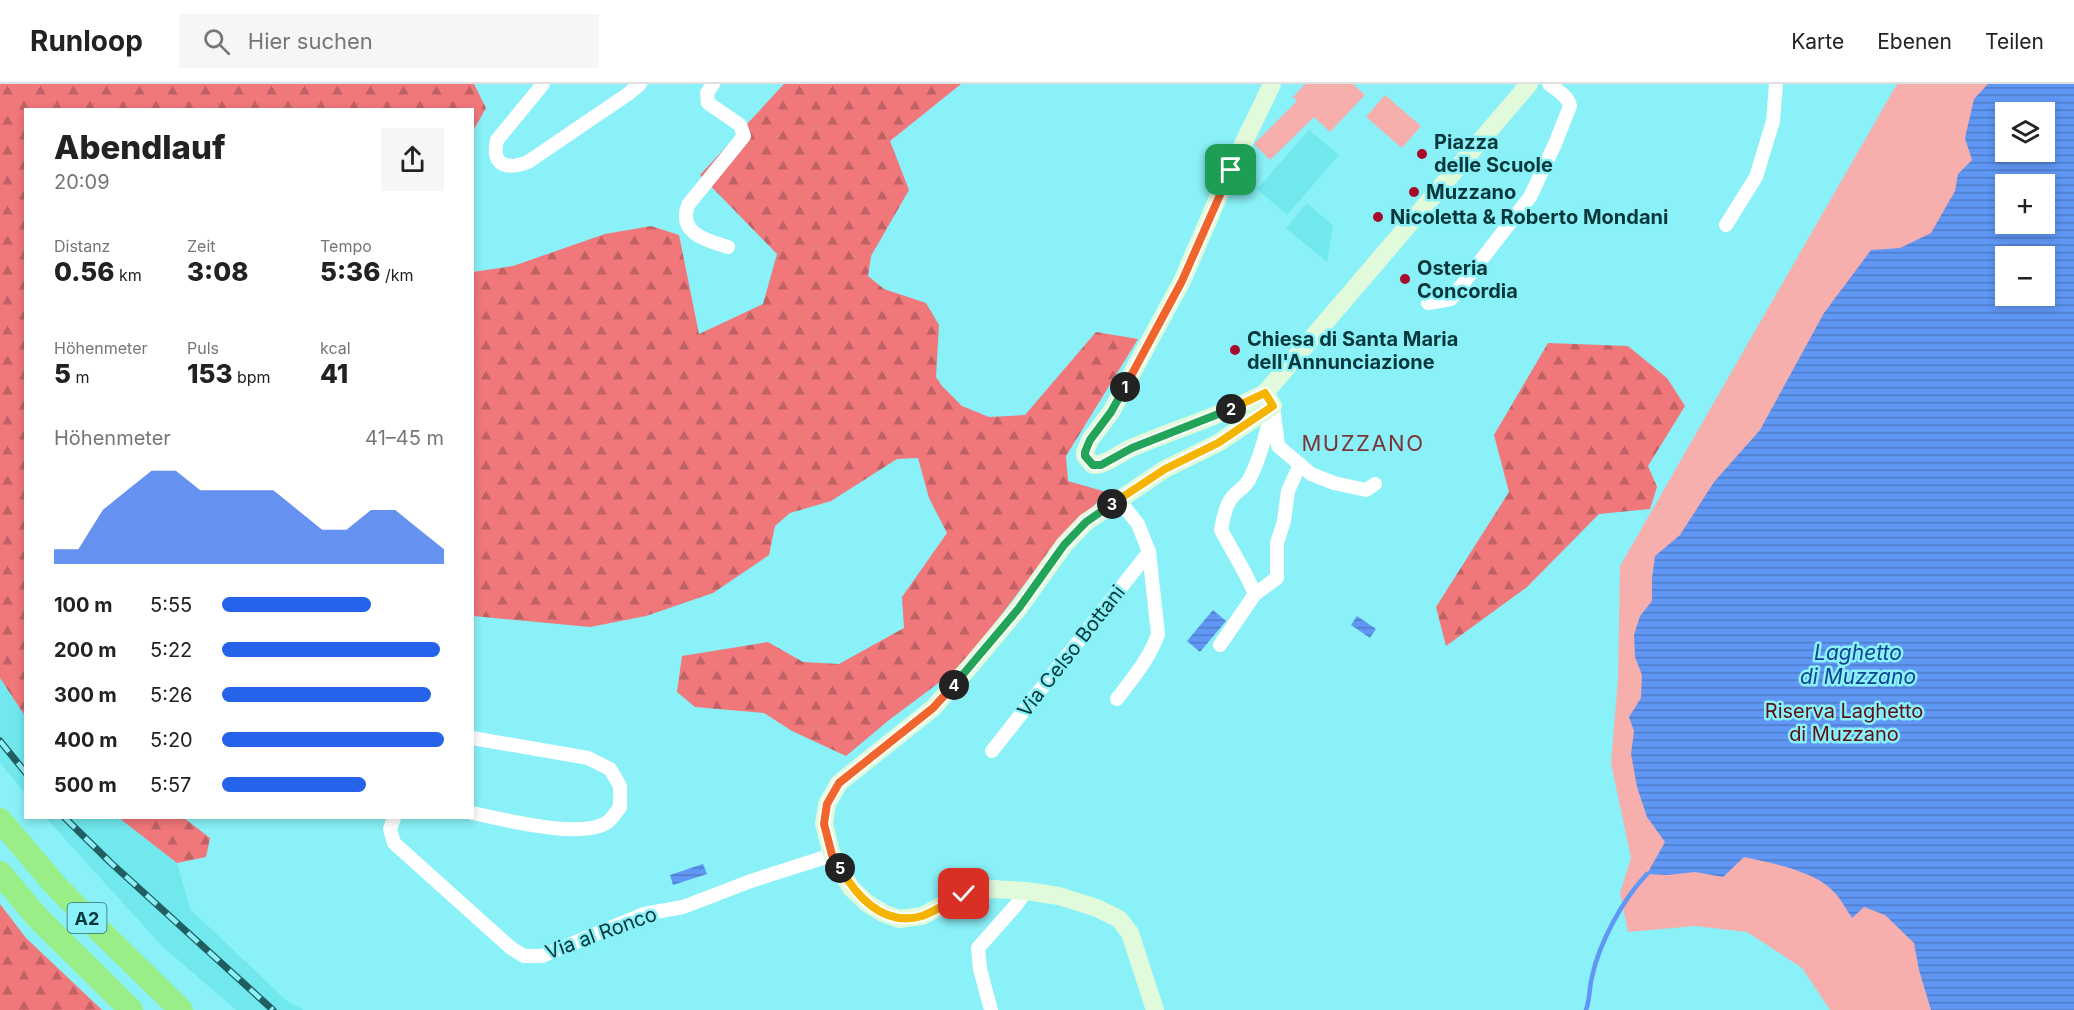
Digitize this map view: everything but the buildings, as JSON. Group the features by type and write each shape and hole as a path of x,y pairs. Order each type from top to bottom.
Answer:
{"highway":[{"name":"A2","path":"0,820 86,917 181,1010"},
{"name":"A2","path":"0,873 38,918 131,1010"}],"street":[{"path":"543,84 497,140 495,150 502,164 509,167 528,162 640,84"},
{"path":"713,84 707,93 708,103 740,125 744,136 688,205 684,214 689,228 705,240 728,247"},
{"path":"1269,399 1241,405 1132,448 1101,465 1093,465 1085,456 1090,440 1111,412 1182,281 1224,184 1272,84"},
{"path":"1155,1010 1130,933 1119,919 1097,908 1059,896 993,889 964,894 922,916 899,919 867,903 852,888 832,855 824,824 827,804 839,783 933,708 1019,608 1064,545 1086,522 1165,469 1218,443 1269,399 1292,364 1529,84"},
{"path":"1428,303 1451,299 1530,197 1570,106 1570,102 1549,84"},
{"path":"1726,225 1756,177 1773,121 1776,84"},
{"path":"1269,399 1278,446 1311,474 1334,483 1366,490 1375,484"},
{"path":"1255,594 1221,530 1228,503 1236,492 1244,489 1264,442 1269,399"},
{"path":"1220,645 1255,594 1277,578 1277,543 1284,521 1288,491 1300,465"},
{"name":"Via Celso Bottani","path":"1117,699 1145,661 1158,634 1149,552 1138,524 1118,499"},
{"name":"Via Celso Bottani","path":"992,751 1149,552"},
{"path":"474,738 588,758 610,769 620,786 620,807 608,822 584,829 566,830 474,813"},
{"name":"Via al Ronco","path":"394,819 390,829 394,843 511,948 524,956 542,956 644,914 683,907 751,881 832,855"},
{"path":"991,1010 980,969 978,948 1026,891"}],"shaded area":[{"path":"1309,130 1339,155 1287,215 1257,189"},
{"path":"1307,203 1333,226 1327,262 1286,228"},
{"path":"0,678 24,714 24,792 0,763"},
{"path":"47,819 120,819 177,863 190,909 286,1000 303,1010 236,1010 162,946"}],"green space":[{"path":"0,84 474,84 486,108 474,129 474,108 24,108 24,714 0,678"},
{"path":"784,84 961,84 890,141 909,190 871,256 868,276 884,289 926,303 939,325 936,377 942,386 962,406 989,417 1025,415 1096,332 1138,339 1066,456 1068,481 1106,492 1033,573 964,664 889,720 846,756 792,731 764,713 695,707 677,692 682,656 768,642 803,662 839,664 904,628 902,597 947,533 929,498 918,458 897,459 831,501 790,513 775,526 769,555 713,593 646,616 590,627 474,616 474,272 513,266 605,234 651,226 679,235 699,334 763,304 777,254 700,175"},
{"path":"1305,84 1353,84 1365,95 1330,132 1314,117 1270,160 1254,144 1297,101 1293,97"},
{"name":"Laghetto di Muzzano","path":"1897,84 2074,84 2074,1010 1830,1010 1802,968 1747,932 1695,926 1628,932 1620,893 1631,858 1611,763 1618,679 1620,566"},
{"path":"1385,95 1421,126 1402,148 1366,117"},
{"path":"1548,343 1628,346 1667,378 1685,406 1648,466 1657,487 1650,509 1599,514 1527,587 1446,646 1436,607 1509,492 1494,435"},
{"path":"120,819 185,819 210,838 206,857 177,863"},
{"path":"0,904 26,938 102,1010 0,1010"}],"water":[{"name":"Laghetto di Muzzano","path":"1988,84 2074,84 2074,1010 1931,1010 1914,943 1885,915 1864,907 1852,918 1828,886 1818,879 1793,869 1744,857 1723,877 1695,872 1667,875 1647,874 1665,842 1647,817 1637,787 1631,754 1634,731 1629,717 1641,698 1642,675 1635,657 1634,635 1640,616 1652,601 1655,556 1680,535 1714,482 1760,430 1824,313 1871,250 1900,248 1931,233 1955,191 1958,174 1972,160 1965,138 1974,99"},
{"path":"1213,610 1226,621 1200,652 1187,641"},
{"path":"1357,616 1376,629 1370,638 1351,625"},
{"path":"703,864 707,874 673,885 670,875"}],"waterway":[{"path":"1586,1010 1595,964 1606,936 1629,896 1647,874"}],"railway":[{"path":"0,741 24,771"},
{"path":"66,819 111,863 273,1010"}],"place":[{"name":"Piazza delle Scuole","path":"1422,154"},
{"name":"Muzzano","path":"1414,192"},
{"name":"Nicoletta & Roberto Mondani","path":"1378,217"},
{"name":"Osteria Concordia","path":"1405,279"},
{"name":"Chiesa di Santa Maria dell'Annunciazione","path":"1235,350"}],"district":[{"name":"MUZZANO","path":"1363,443"}],"route":[{"path":"964,894 922,916 899,919 867,903 852,888 832,855 824,824 827,804 839,783 933,708 1019,608 1064,545 1086,522 1165,469 1218,443 1273,406 1265,393 1241,405 1132,448 1101,465 1089,463 1085,456 1090,440 1111,412 1182,281 1231,170"}],"park label":[{"name":"Riserva Laghetto di Muzzano","path":"1844,722"}]}
